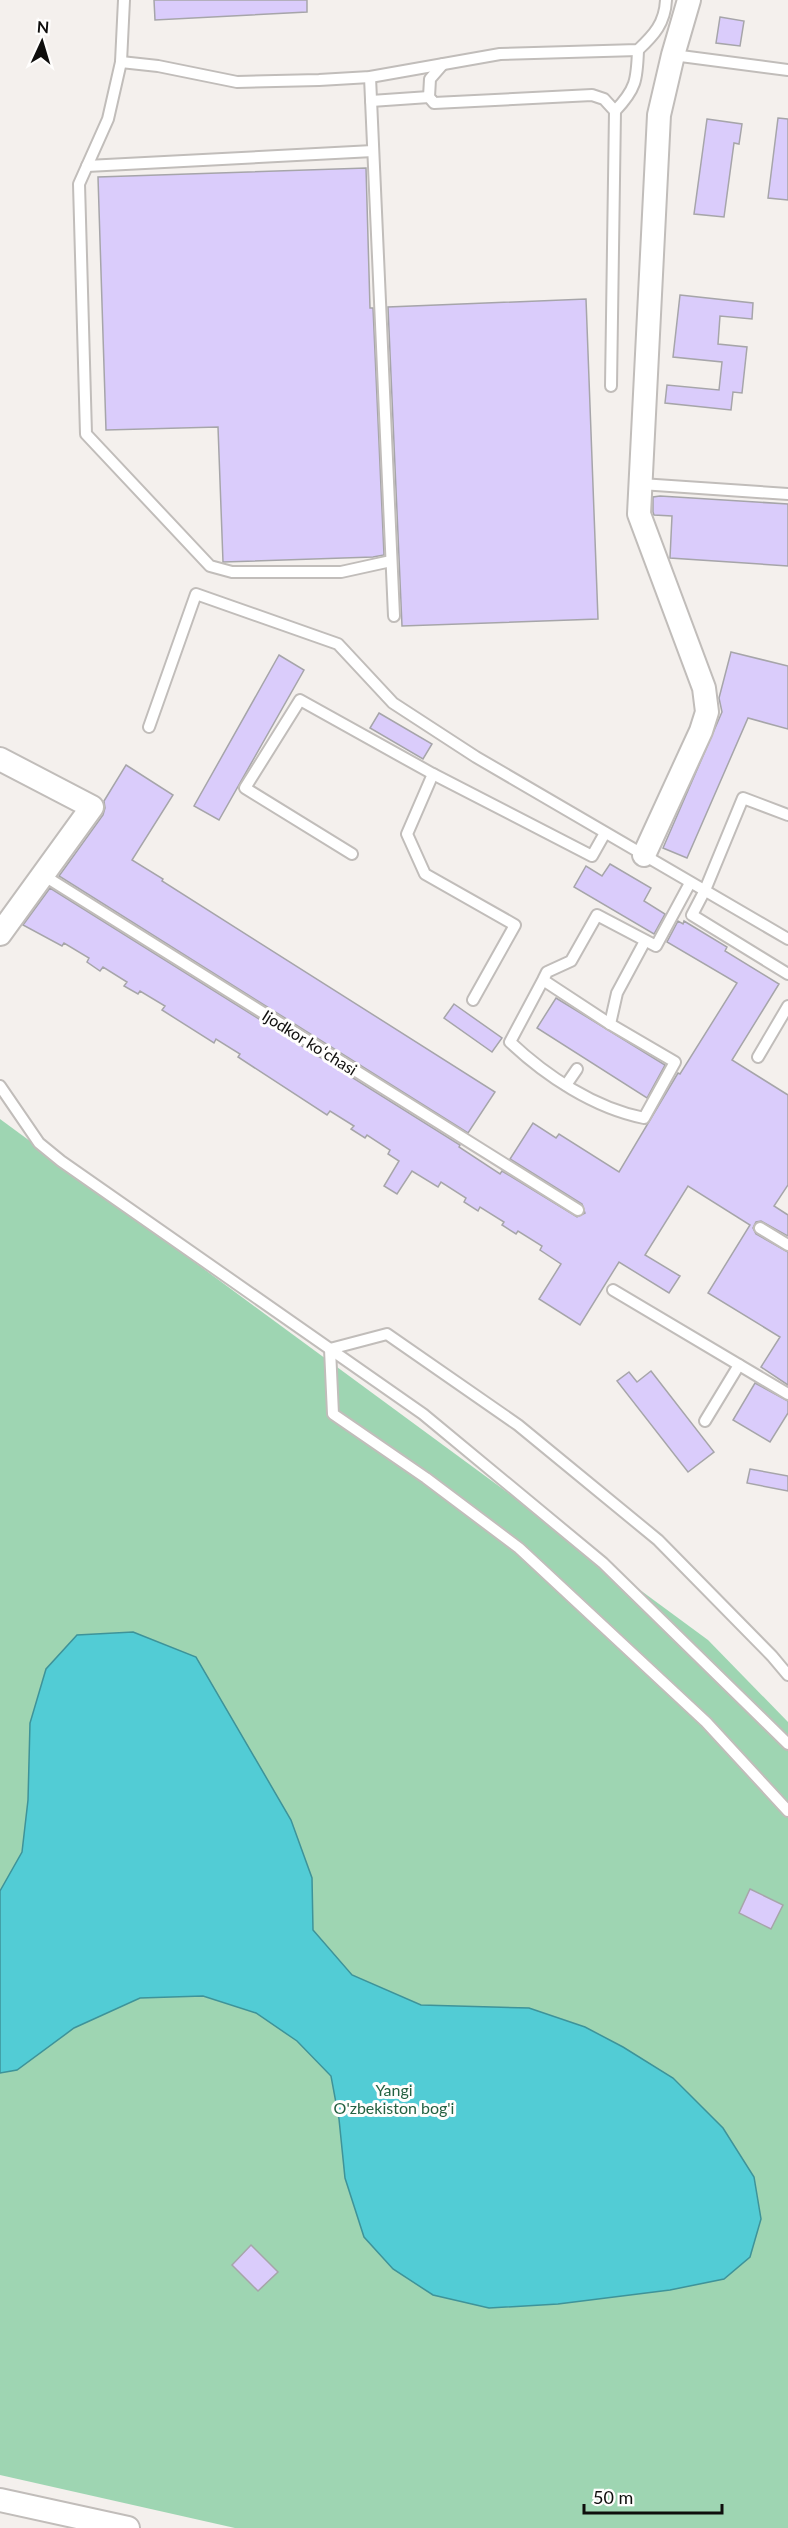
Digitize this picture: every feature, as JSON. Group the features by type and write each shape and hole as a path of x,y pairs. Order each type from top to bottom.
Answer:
{"street":[{"path":"644,855 701,731 707,701 639,514 659,115 672,55 689,0"},
{"path":"0,759 92,807 0,934"},
{"path":"0,2500 128,2528"}],"lane":[{"path":"124,0 121,62 108,119 79,184 86,434 210,566 232,572 341,572 392,561"},
{"path":"121,62 158,66 237,82 370,77 500,54 638,50 658,32 666,11 666,0"},
{"path":"615,111 630,96 638,78 638,50"},
{"path":"672,55 788,70"},
{"path":"442,64 430,79 429,97 434,103 592,95 604,99 615,111 610,386"},
{"path":"370,77 394,616"},
{"path":"371,101 429,97"},
{"path":"87,166 373,151"},
{"path":"641,484 788,494"},
{"path":"149,727 196,594 338,644 393,703 476,757 788,939"},
{"path":"351,854 245,788 300,700 433,774 592,856 605,832"},
{"path":"433,774 407,834 425,874 515,925 473,1000"},
{"path":"788,815 743,798 705,890 692,915 788,974"},
{"name":"Ijodkor koʻchasi","path":"43,875 578,1210"},
{"path":"543,980 610,1024 675,1062 644,1118 622,1114 566,1085 532,1063 510,1042 547,972 571,961 597,915 656,946 690,883"},
{"path":"610,1024 617,993 645,941"},
{"path":"758,1057 788,1006"},
{"path":"566,1085 577,1069"},
{"path":"0,1086 39,1143 61,1161 423,1414 603,1563 788,1744"},
{"path":"760,1228 788,1245"},
{"path":"613,1290 788,1394"},
{"path":"330,1349 387,1334 518,1425 658,1540 788,1675"},
{"path":"330,1349 333,1414 426,1478 519,1548 706,1722 788,1811"},
{"path":"705,1421 739,1365"}],"green space":[{"name":"Yangi O'zbekiston bog'i","path":"0,1119 708,1640 788,1722 788,2528 235,2528 0,2475"}],"water":[{"path":"133,1632 196,1657 291,1820 312,1878 313,1930 352,1975 421,2005 529,2008 585,2027 673,2078 723,2128 754,2177 761,2219 750,2257 724,2279 670,2290 558,2304 489,2308 433,2295 393,2269 364,2237 345,2178 339,2119 331,2076 297,2041 256,2013 203,1996 140,1998 74,2028 17,2070 0,2073 0,1891 22,1852 28,1800 30,1723 46,1669 77,1635"}],"building":[{"path":"154,0 307,0 307,12 155,20"},
{"path":"720,17 744,21 740,46 716,43"},
{"path":"778,118 788,119 788,200 768,198"},
{"path":"707,119 742,124 739,144 734,143 724,217 694,214"},
{"path":"366,168 370,308 373,308 384,555 223,562 218,427 106,430 98,177"},
{"path":"680,295 753,303 752,319 720,316 718,344 747,347 742,393 733,392 731,410 665,403 667,385 719,390 722,362 673,357"},
{"path":"586,299 598,619 402,626 388,307"},
{"path":"653,497 788,504 788,566 670,558 672,516 654,515 653,512"},
{"path":"731,652 788,666 788,729 748,718 687,858 663,848 722,712 719,698"},
{"path":"279,655 304,670 219,820 194,806"},
{"path":"379,713 432,744 423,759 370,728"},
{"path":"126,765 173,795 132,860 495,1092 468,1133 59,876 103,815 104,801"},
{"path":"610,864 651,888 644,901 665,914 654,934 574,887 586,866 602,876"},
{"path":"50,888 460,1145 459,1147 500,1174 502,1171 577,1217 585,1213 582,1204 510,1159 533,1123 556,1138 559,1134 619,1172 678,1073 680,1074 737,983 667,942 678,921 683,924 684,921 727,947 725,951 779,984 732,1060 788,1095 788,1185 774,1206 788,1215 788,1236 761,1221 756,1222 753,1228 756,1234 788,1252 788,1385 761,1367 780,1337 708,1293 750,1225 688,1186 645,1255 680,1276 669,1293 619,1262 580,1325 539,1299 561,1264 540,1250 542,1246 518,1231 516,1234 502,1225 504,1222 480,1207 478,1211 464,1202 466,1198 441,1182 438,1187 412,1171 397,1194 384,1186 399,1161 388,1154 390,1150 367,1135 365,1138 351,1129 354,1126 330,1111 327,1115 238,1057 240,1054 216,1039 214,1043 162,1010 165,1006 140,991 138,994 124,986 127,982 103,967 100,971 87,962 89,958 64,943 62,946 23,925"},
{"path":"556,998 665,1065 647,1098 537,1028"},
{"path":"454,1004 502,1038 492,1052 444,1018"},
{"path":"651,1371 714,1452 688,1472 617,1381 629,1372 637,1382"},
{"path":"755,1383 788,1401 788,1413 770,1442 733,1420"},
{"path":"750,1469 788,1476 788,1491 747,1483"},
{"path":"750,1889 783,1905 771,1929 739,1913"},
{"path":"251,2245 278,2272 258,2291 232,2265"}]}
